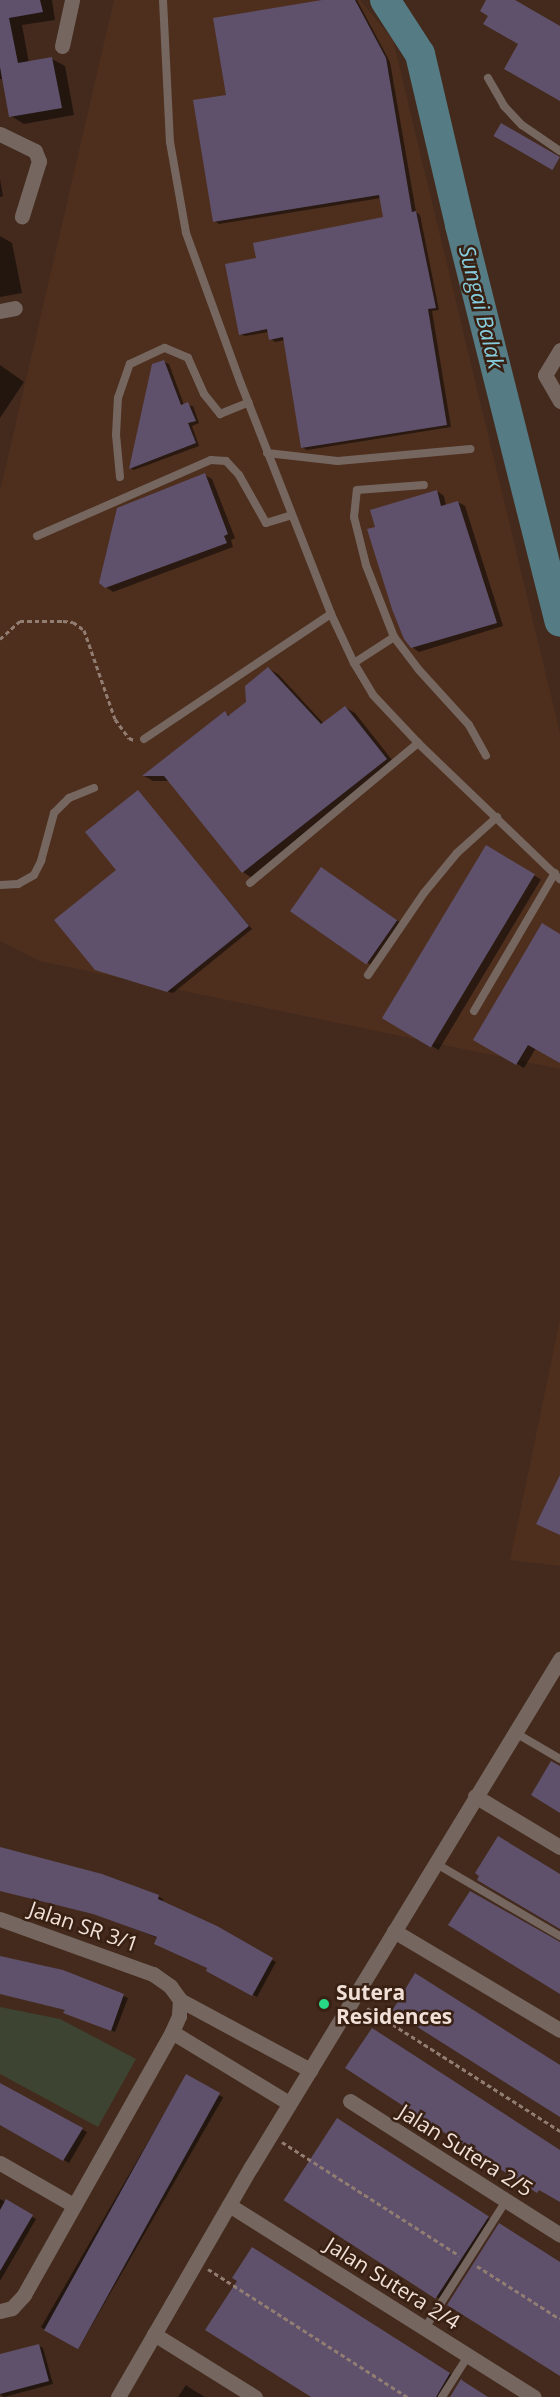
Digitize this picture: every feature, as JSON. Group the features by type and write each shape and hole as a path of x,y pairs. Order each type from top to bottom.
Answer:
{"street":[{"path":"62,46 72,0"},
{"path":"0,134 35,150 39,161 22,216"},
{"path":"560,350 545,375 560,401"},
{"path":"118,2397 352,1999 514,1732 558,1666"},
{"path":"476,1796 560,1847"},
{"name":"Jalan SR 3/1","path":"0,1919 153,1974 170,1986 180,2000"},
{"path":"394,1931 560,2030"},
{"path":"6,2310 24,2295 171,2032 179,2016 180,2000 310,2070"},
{"path":"171,2032 290,2103"},
{"name":"Jalan Sutera 2/5","path":"350,2101 560,2235"},
{"path":"0,2163 73,2205"},
{"name":"Jalan Sutera 2/4","path":"229,2205 534,2397"},
{"path":"154,2334 255,2397"}],"lane":[{"path":"163,0 170,141 186,232 267,453 331,614 354,663 373,695 418,743 557,876 474,1011"},
{"path":"488,78 504,106 522,125 560,151"},
{"path":"120,477 116,435 118,398 130,364 165,348 188,358 204,394 220,414 249,402"},
{"path":"267,453 338,461 470,449"},
{"path":"37,536 211,460 226,461 239,475 266,523 292,515"},
{"path":"424,484 357,490 354,517 366,565 394,637 419,670 469,725 486,756"},
{"path":"144,739 331,614"},
{"path":"354,663 394,637"},
{"path":"250,883 418,743"},
{"path":"0,885 18,884 34,875 41,861 54,813 69,798 94,788"},
{"path":"368,975 424,893 457,853 497,817"},
{"path":"514,1732 560,1759"},
{"path":"435,1863 560,1936"},
{"path":"425,2328 506,2201"},
{"path":"442,2397 468,2356"}],"path":[{"path":"0,639 20,621 63,621 80,627 88,636 115,719 129,738 138,742 144,739"},
{"path":"352,1999 560,2131"},
{"path":"271,2135 560,2319"},
{"path":"196,2261 407,2397"}],"shaded area":[{"path":"114,0 360,0 393,40 560,733 560,1069 39,961 0,941 0,491"},
{"path":"560,1319 560,1566 510,1560"}],"green space":[{"path":"0,2007 60,2019 136,2059 98,2127 0,2074"}],"building":[{"path":"0,0 40,0 43,12 9,18 18,63 52,57 62,108 9,117 0,67"},
{"path":"322,0 355,0 386,58 412,212 416,211 436,308 428,309 447,425 301,448 283,337 269,340 267,329 239,335 225,264 256,258 253,243 383,217 379,195 213,222 193,100 226,95 213,18"},
{"path":"486,0 515,0 560,26 560,101 504,69 518,44 483,24 488,16 480,11"},
{"path":"501,123 560,157 552,170 494,136"},
{"path":"164,360 181,405 188,402 196,421 188,423 196,443 129,469 152,364"},
{"path":"205,473 228,534 224,536 227,543 105,588 99,583 117,508"},
{"path":"437,490 441,506 458,501 497,623 411,648 404,639 392,609 367,529 375,527 370,510"},
{"path":"268,667 321,724 345,706 387,759 242,873 164,776 142,776 225,711 228,716 246,702 245,686"},
{"path":"138,790 249,926 167,992 95,970 54,920 116,870 85,832"},
{"path":"486,845 535,874 431,1048 382,1018"},
{"path":"321,867 397,920 366,965 290,911"},
{"path":"542,923 560,934 560,1063 528,1045 516,1065 473,1040"},
{"path":"560,1475 560,1535 536,1524"},
{"path":"551,1761 560,1766 560,1813 531,1795"},
{"path":"498,1836 560,1874 560,1929 477,1880 479,1876 475,1873"},
{"path":"0,1847 102,1874 159,1895 158,1899 217,1926 273,1958 252,1996 206,1971 207,1968 154,1944 157,1937 93,1914 0,1891"},
{"path":"470,1891 560,1942 560,1994 448,1925"},
{"path":"0,1956 63,1970 124,1994 111,2031 63,2013 65,2010 0,1994"},
{"path":"415,1973 560,2065 560,2117 392,2011"},
{"path":"372,2028 560,2150 560,2202 539,2190 537,2193 345,2068"},
{"path":"186,2074 220,2093 78,2349 44,2330"},
{"path":"0,2083 83,2128 63,2161 0,2125"},
{"path":"337,2118 489,2217 435,2299 284,2200"},
{"path":"6,2199 33,2215 0,2271 0,2210"},
{"path":"499,2223 560,2262 560,2376 447,2305"},
{"path":"252,2247 450,2373 436,2397 311,2397 205,2330 237,2281 232,2278"},
{"path":"39,2344 49,2381 0,2394 0,2354"},
{"path":"461,2379 463,2381 488,2397 450,2397"}],"waterway":[{"name":"Sungai Balak","path":"385,0 420,54 460,225 560,622"}],"place":[{"name":"Sutera Residences","path":"324,2004"}]}
